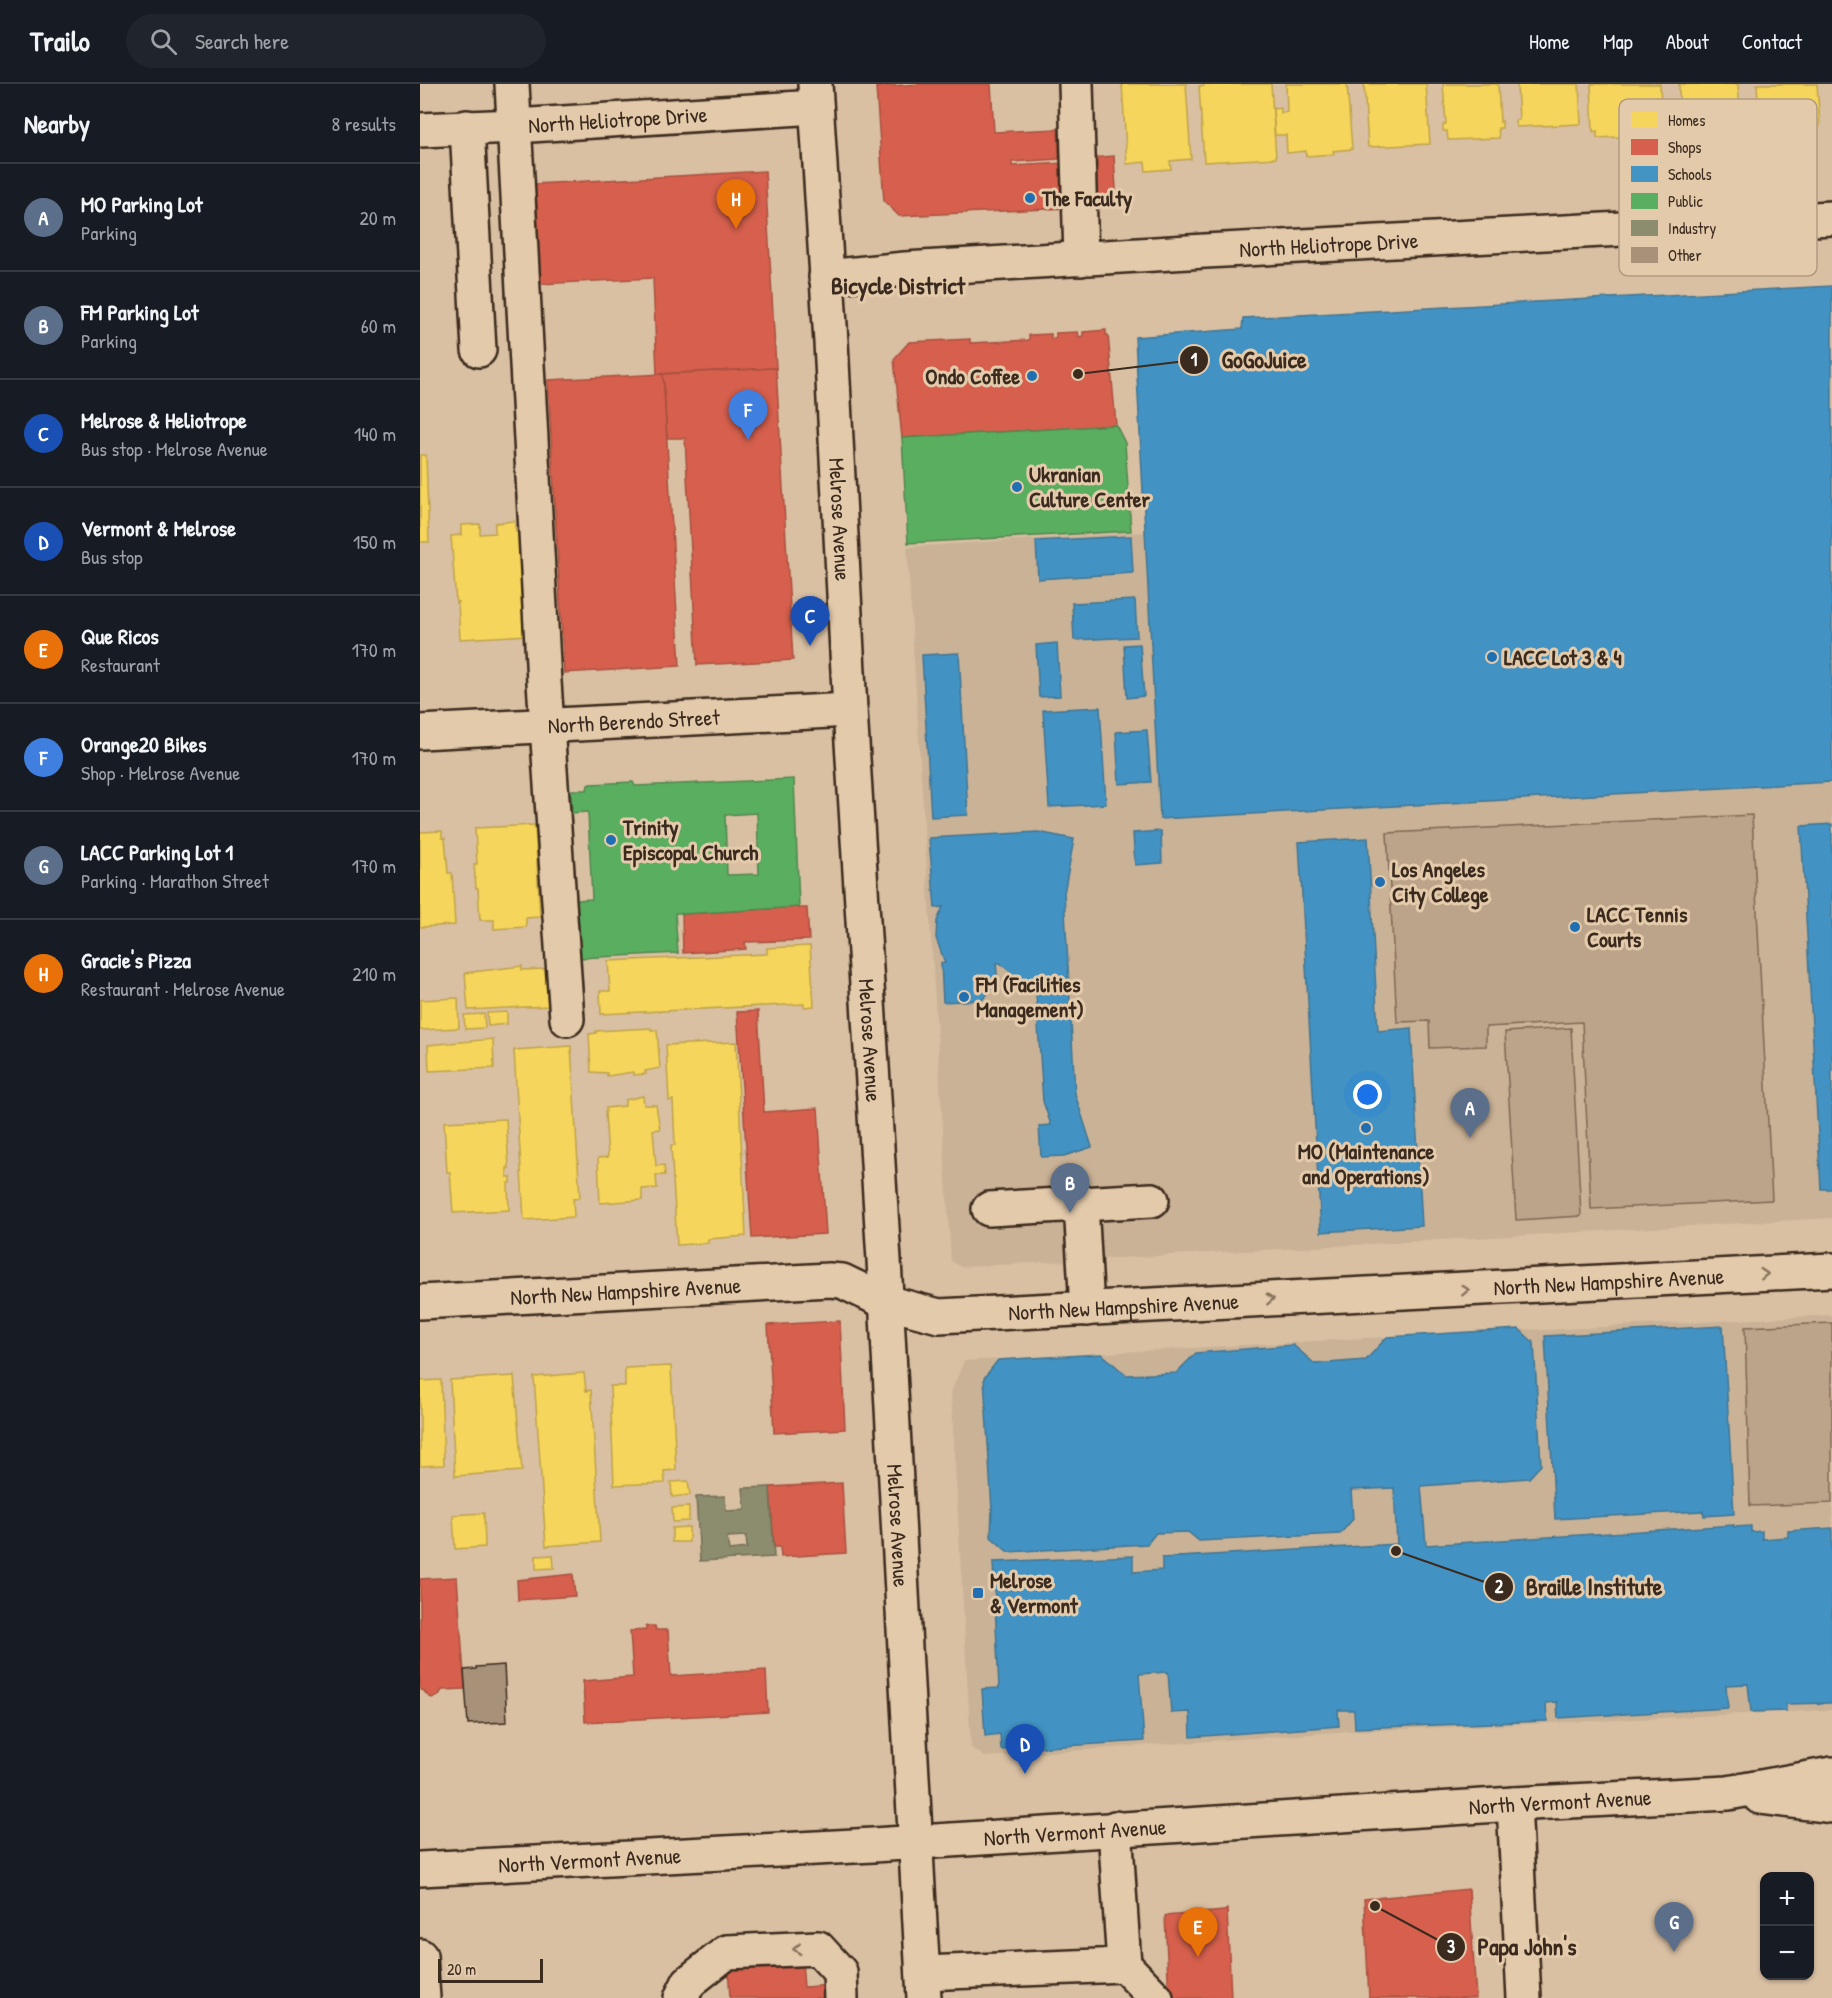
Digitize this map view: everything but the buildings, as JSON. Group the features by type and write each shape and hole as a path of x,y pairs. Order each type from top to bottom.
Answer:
{"street":[{"path":"512,84 544,682 567,1019"},
{"path":"1076,84 1082,259"},
{"name":"North Heliotrope Drive","path":"420,130 515,126 816,95"},
{"name":"Melrose Avenue","path":"816,95 924,1985"},
{"path":"467,127 479,350"},
{"name":"North Heliotrope Drive","path":"1817,219 1832,218"},
{"name":"North Heliotrope Drive","path":"826,277 894,270 1619,230"},
{"name":"North Berendo Street","path":"420,732 850,710"},
{"path":"988,1209 1152,1200"},
{"path":"1081,1204 1087,1308"},
{"name":"North New Hampshire Avenue","path":"420,1302 829,1280 842,1281 886,1302 939,1316 1832,1270"},
{"name":"North Vermont Avenue","path":"420,1869 1728,1793 1832,1774"},
{"name":"North Vermont Avenue","path":"1728,1793 1832,1806"},
{"path":"1514,1804 1524,1998"},
{"path":"1115,1828 1125,1965 1156,1998"},
{"path":"681,1998 689,1983 727,1953 818,1948 840,1972 841,1998"},
{"path":"420,1956 423,1998"},
{"path":"924,1985 1125,1965"}],"shaded area":[{"name":"Los Angeles City College","path":"1832,286 1832,1218 961,1267 951,1261 907,547 1145,532 1135,337 1241,329 1243,318"},
{"name":"LACC Tennis Courts","path":"1752,815 1772,1200 1591,1209 1582,1022 1486,1027 1486,1046 1430,1048 1429,1021 1397,1022 1387,833"},
{"path":"1571,1028 1581,1216 1516,1220 1505,1032"},
{"path":"1832,1315 1832,1710 1352,1731 985,1757 971,1748 951,1392 964,1361 1523,1329 1545,1330"},
{"path":"1832,1323 1832,1503 1750,1506 1745,1327"}],"place":[{"name":"The Faculty","path":"1030,198"},
{"name":"Gracie's Pizza","path":"736,229"},
{"name":"GoGoJuice","path":"1078,374"},
{"name":"Ondo Coffee","path":"1032,376"},
{"name":"Orange20 Bikes","path":"748,440"},
{"name":"Ukranian Culture Center","path":"1017,487"},
{"name":"Melrose & Heliotrope","path":"810,646"},
{"name":"LACC Lot 3 & 4","path":"1492,657"},
{"name":"Trinity Episcopal Church","path":"611,840"},
{"name":"Los Angeles City College","path":"1380,882"},
{"name":"LACC Tennis Courts","path":"1575,927"},
{"name":"FM (Facilities Management)","path":"964,997"},
{"name":"MO (Maintenance and Operations)","path":"1366,1128"},
{"name":"MO Parking Lot","path":"1470,1138"},
{"name":"FM Parking Lot","path":"1070,1213"},
{"name":"Braille Institute","path":"1396,1551"},
{"name":"Melrose & Vermont","path":"978,1593"},
{"name":"Vermont & Melrose","path":"1025,1774"},
{"name":"Papa John's","path":"1375,1906"},
{"name":"LACC Parking Lot 1","path":"1674,1952"},
{"name":"Que Ricos","path":"1198,1957"}],"district":[{"name":"Bicycle District","path":"898,285"}]}
